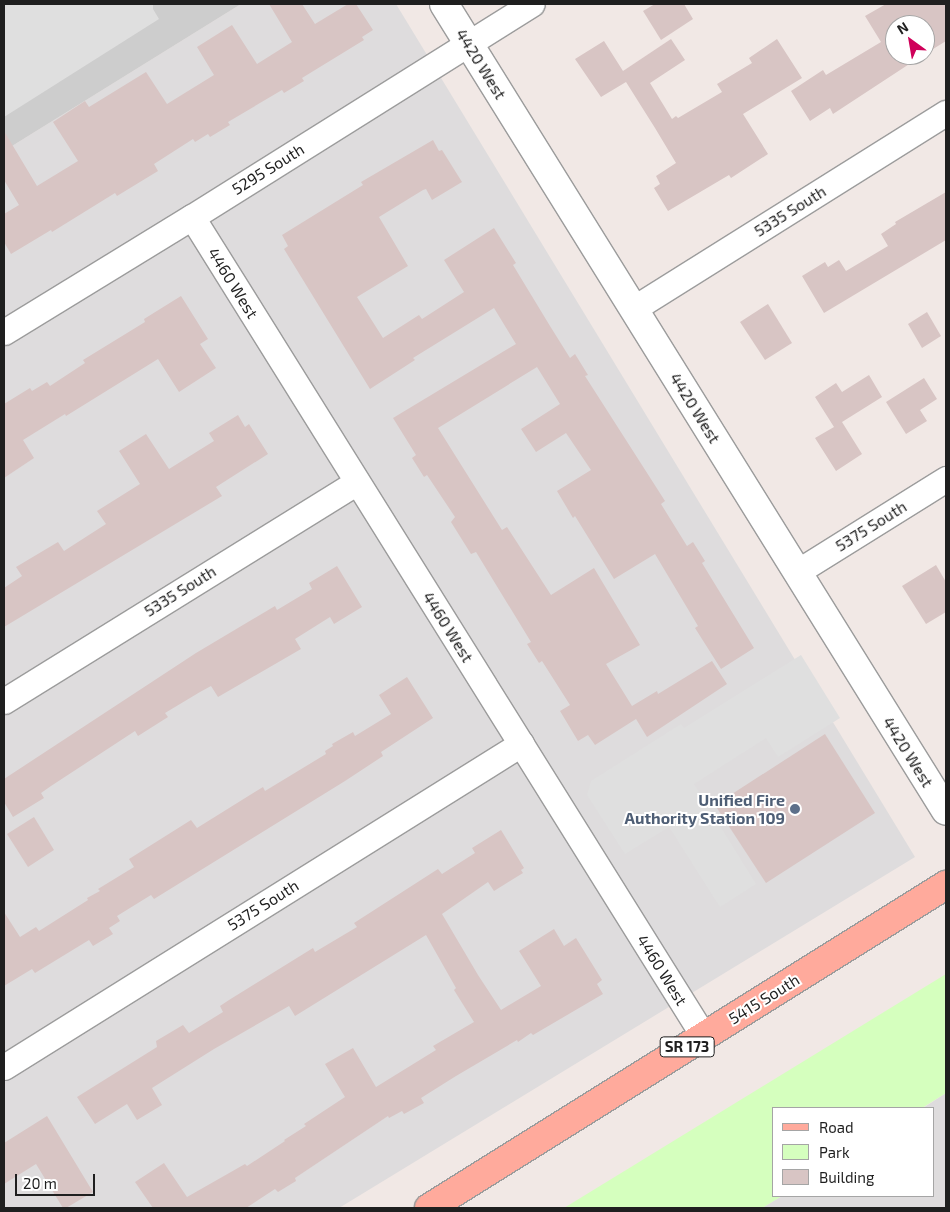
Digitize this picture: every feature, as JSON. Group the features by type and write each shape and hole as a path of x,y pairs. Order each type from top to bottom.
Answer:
{"main road":[{"name":"5415 South","path":"429,1208 946,886"}],"street":[{"name":"4420 West","path":"444,4 946,811"},
{"name":"5295 South","path":"4,332 192,217 532,4"},
{"name":"5335 South","path":"633,309 946,113"},
{"name":"4460 West","path":"192,217 704,1036"},
{"name":"5375 South","path":"797,572 946,479"},
{"name":"5335 South","path":"4,701 357,482"},
{"name":"5375 South","path":"4,1066 521,744"}],"shaded area":[{"path":"4,4 241,4 4,151"},
{"path":"4,4 153,4 153,9 159,19 4,117"},
{"path":"241,4 396,4 915,857 339,1208 4,1208 4,151"},
{"path":"801,655 840,718 778,757 766,738 694,784 756,884 720,907 669,827 625,854 587,795 591,781 681,724 684,728"},
{"path":"946,1093 946,1208 762,1208 780,1197 935,1197 935,1107 925,1107"}],"green space":[{"path":"946,974 946,1093 924,1107 772,1107 772,1197 780,1197 762,1208 564,1208"}],"building":[{"path":"269,4 302,4 315,24 348,4 356,4 373,30 362,37 364,40 302,78 304,81 284,93 282,90 228,122 230,125 210,137 208,134 195,142 193,139 154,164 158,171 117,196 115,193 52,232 51,230 11,254 4,242 4,214 19,205 4,180 4,131 37,186 78,161 53,122 85,101 89,107 146,72 167,104 214,75 197,47 232,25 257,64 292,42"},
{"path":"655,4 684,4 693,19 661,40 643,11"},
{"path":"886,4 946,4 946,41 935,48 935,15 885,15 885,65 908,65 833,114 830,108 810,121 791,91 823,70 826,75 881,42 865,16"},
{"path":"671,39 685,60 650,83 672,119 676,116 678,118 722,92 717,84 752,63 749,58 777,39 802,78 743,114 768,154 731,178 729,175 668,211 654,188 660,184 656,176 676,163 655,128 626,82 601,97 575,59 604,41 623,71"},
{"path":"433,140 439,151 442,150 462,182 432,200 426,189 423,190 379,217 408,266 357,297 383,338 419,315 422,319 464,292 444,260 494,228 516,263 513,265 570,358 575,354 588,375 585,376 665,501 661,504 687,546 693,542 705,561 702,563 754,648 721,669 695,628 698,626 655,554 614,579 575,516 573,518 557,491 591,470 566,433 536,452 521,429 560,404 537,367 438,428 502,530 507,527 551,595 594,568 640,645 606,664 632,706 657,691 658,694 712,661 727,684 647,737 636,719 595,745 588,735 578,741 560,711 570,705 542,661 539,663 527,644 531,642 476,552 471,554 451,522 455,517 427,475 424,477 412,458 416,455 393,418 516,344 494,308 413,358 415,360 370,389 284,249 288,246 282,235 363,185 361,182"},
{"path":"946,192 946,240 824,313 802,276 825,262 828,267 839,260 846,271 888,246 881,234 896,224 895,222"},
{"path":"181,296 208,339 200,344 216,368 179,392 158,359 66,416 65,414 23,440 34,458 4,478 4,404 30,388 32,391 47,382 50,386 85,363 83,360 145,322 144,319"},
{"path":"768,304 792,343 765,360 740,322"},
{"path":"927,312 941,336 922,348 908,324"},
{"path":"869,375 882,397 842,422 862,454 836,471 815,438 834,427 815,397 836,383 842,392"},
{"path":"924,378 937,399 920,410 927,421 906,434 886,402"},
{"path":"238,415 245,427 249,424 268,454 216,487 222,496 4,627 4,588 22,576 16,567 58,542 64,551 106,524 97,511 140,484 119,451 146,434 169,469 214,441 209,433"},
{"path":"936,565 946,582 946,612 926,624 902,586"},
{"path":"337,566 362,607 334,624 330,617 295,639 301,649 218,697 211,686 165,713 168,717 138,736 135,731 41,793 44,798 13,817 4,802 4,779 196,653 275,606 277,610 312,589 309,583"},
{"path":"407,677 433,718 381,752 383,756 345,781 154,899 151,895 117,916 120,921 109,928 113,934 93,946 89,940 35,973 32,969 4,986 4,912 20,937 36,927 39,931 88,900 87,898 100,891 98,889 134,867 129,859 191,820 197,828 263,787 265,791 326,754 325,751 333,746 332,744 353,732 355,736 391,714 379,695"},
{"name":"Unified Fire Authority Station 109","path":"825,734 875,813 766,883 715,805"},
{"path":"34,817 54,850 28,867 7,834"},
{"path":"501,830 524,868 521,870 523,873 494,891 488,882 442,914 478,975 501,1010 541,986 519,951 554,929 564,946 576,938 602,980 597,984 603,994 533,1035 531,1033 518,1042 517,1040 456,1076 421,1098 424,1103 404,1114 402,1111 389,1118 388,1116 295,1178 296,1181 278,1192 275,1189 246,1208 153,1208 135,1182 164,1163 187,1197 245,1164 247,1166 306,1126 304,1124 345,1097 325,1064 353,1048 376,1087 436,1050 433,1046 474,1022 454,990 456,988 426,935 295,1016 289,1006 214,1049 152,1088 162,1105 137,1120 127,1104 95,1124 77,1097 157,1047 156,1041 183,1025 189,1033 223,1012 220,1006 229,1000 313,948 315,952 357,927 354,923 438,869 442,874 475,853 472,848"},
{"path":"47,1116 93,1192 66,1208 63,1208 36,1164 4,1184 4,1143"}],"place":[{"name":"Unified Fire Authority Station 109","path":"795,809"}]}
